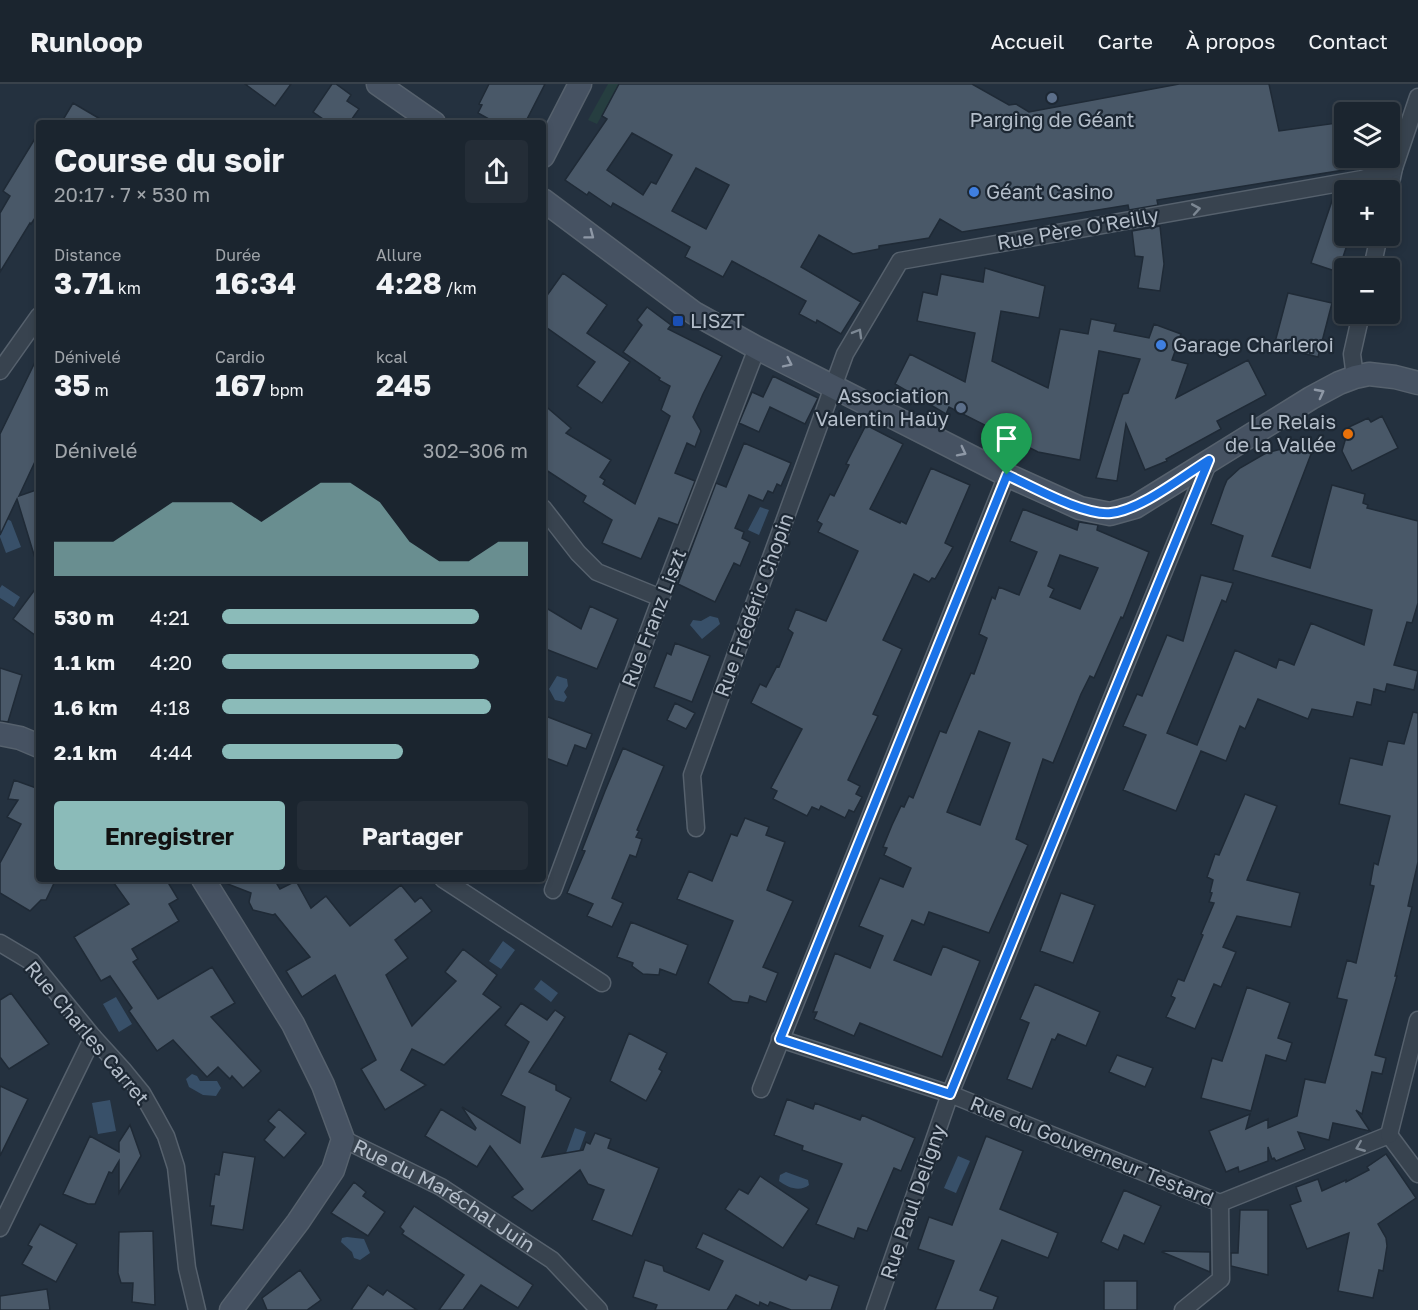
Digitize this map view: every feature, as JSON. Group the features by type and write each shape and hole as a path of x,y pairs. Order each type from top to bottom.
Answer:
{"street":[{"path":"378,84 430,120"},
{"path":"546,150 580,84"},
{"path":"1400,150 1418,97"},
{"path":"1392,180 1394,168"},
{"name":"Rue Père O'Reilly","path":"833,386 846,354 900,261 1362,179 1394,168"},
{"path":"546,202 694,313 757,348 1007,475 1080,508 1110,514 1135,507 1311,398 1355,377 1378,375 1418,383"},
{"path":"0,370 36,320"},
{"path":"1355,377 1352,354 1359,324"},
{"name":"Rue Franz Liszt","path":"553,890 757,348"},
{"name":"Rue Frédéric Chopin","path":"696,828 692,776 833,386"},
{"name":"Rue Paul Deligny","path":"875,1310 950,1094 1209,460"},
{"path":"761,1089 1007,475"},
{"path":"546,512 578,553 597,572 661,598"},
{"path":"0,734 20,738 36,745"},
{"name":"Rue du Maréchal Juin","path":"205,882 293,1024 323,1084 343,1138 441,1187 552,1260 599,1310"},
{"path":"449,882 602,982"},
{"name":"Rue Charles Carret","path":"0,943 32,963 142,1093 166,1136 176,1167 187,1268 197,1310"},
{"path":"1418,1020 1389,1135 1418,1174"},
{"path":"0,1228 93,1037"},
{"name":"Rue du Gouverneur Testard","path":"780,1039 950,1094 1220,1203 1389,1135"},
{"path":"231,1310 298,1222 333,1170 343,1138"},
{"path":"1184,1310 1221,1279 1220,1203"}],"green space":[{"path":"608,84 619,84 597,124 588,120"}],"water":[{"path":"760,507 769,510 759,535 748,530"},
{"path":"5,518 11,521 21,547 6,553 0,537 0,519"},
{"path":"2,585 20,597 14,607 0,598"},
{"path":"710,616 718,618 720,624 702,639 690,625 693,620 701,621"},
{"path":"557,676 567,679 568,686 564,692 567,697 564,702 555,700 549,689"},
{"path":"503,941 515,950 501,969 489,961"},
{"path":"541,980 558,993 551,1002 534,989"},
{"path":"116,997 132,1024 119,1032 103,1004"},
{"path":"192,1074 200,1081 217,1081 221,1088 216,1096 203,1095 189,1087 186,1079"},
{"path":"110,1100 116,1131 98,1134 92,1103"},
{"path":"575,1128 586,1132 577,1157 566,1153"},
{"path":"958,1156 970,1161 956,1193 944,1188"},
{"path":"786,1172 808,1180 809,1185 798,1189 779,1181 780,1175"},
{"path":"342,1238 364,1239 370,1253 360,1260 354,1258 352,1252 341,1242"}],"building":[{"path":"245,84 291,84 275,106"},
{"path":"332,84 336,84 351,95 347,101 359,109 351,120 325,120 313,112"},
{"path":"489,84 545,84 527,120 491,120 478,113 482,105 479,104"},
{"name":"Géant Casino","path":"619,84 972,84 1009,105 1016,104 1029,112 1179,84 1269,84 1279,131 1334,123 1334,168 1344,168 1344,170 1157,200 1158,205 1129,210 1128,205 962,232 940,219 929,238 879,246 879,249 853,254 819,235 801,267 861,302 841,334 817,320 816,323 799,314 806,301 732,261 723,277 685,257 690,247 613,203 611,207 589,192 587,195 565,180 607,119 602,116","holes":["632,133 672,155 656,184 651,182 643,195 607,170","696,168 729,185 706,229 672,211"]},
{"path":"73,103 102,120 63,120"},
{"path":"36,137 36,216 0,272 0,213 10,196 3,191"},
{"path":"1334,195 1334,246 1347,246 1343,258 1334,258 1334,271 1311,263"},
{"path":"1160,226 1164,264 1160,291 1138,288 1143,257 1135,256 1132,231"},
{"path":"985,268 1045,286 1039,318 1001,311 992,361 1048,388 1060,329 1088,334 1091,319 1116,324 1114,331 1149,338 1154,324 1181,334 1172,360 1188,364 1176,398 1248,360 1266,395 1217,421 1221,429 1166,459 1167,461 1145,470 1126,424 1117,481 1096,478 1123,394 1128,393 1140,359 1099,351 1080,460 1038,452 949,407 946,414 895,384 910,354 965,382 975,333 917,321 923,292 937,295 941,274 983,282"},
{"path":"563,273 607,305 587,333 630,362 602,403 577,386 595,362 546,327 546,297"},
{"path":"1288,293 1332,303 1318,357 1274,346"},
{"path":"647,307 671,325 668,329 722,356 693,417 701,431 695,447 687,443 675,473 695,481 678,525 659,518 641,559 602,543 612,520 583,502 586,496 546,470 546,407 571,428 566,433 611,460 600,477 605,480 603,484 635,504 670,416 661,410 670,386 623,352 642,325 637,320"},
{"path":"36,360 36,459 19,496 36,490 36,558 17,499 0,535 0,434"},
{"path":"773,376 818,398 805,424 770,407 759,432 739,423 752,392 763,397"},
{"path":"1382,416 1398,448 1352,471 1342,451 1349,427 1368,418 1371,422"},
{"path":"866,425 903,444 870,509 906,524 931,468 970,485 945,543 953,547 935,579 932,578 929,582 914,574 883,640 902,649 873,714 878,716 848,780 860,786 856,794 862,797 854,812 849,810 845,818 821,806 819,810 812,807 807,816 773,799 777,791 771,788 802,729 751,703 760,684 766,687 777,666 779,667 793,633 788,629 796,609 826,621 858,551 818,532 822,524 817,521 830,494 834,496 849,465 846,464"},
{"path":"744,443 791,463 781,486 777,484 773,493 768,491 763,501 749,495 735,528 744,532 742,538 750,542 740,566 734,563 715,602 678,584 716,483 726,487"},
{"path":"1298,447 1313,449 1272,556 1310,568 1332,485 1365,494 1363,503 1368,505 1367,508 1418,521 1418,603 1412,623 1407,622 1394,665 1418,671 1414,690 1387,684 1385,692 1374,689 1371,705 1357,702 1353,717 1312,709 1308,719 1258,699 1245,729 1240,726 1226,761 1201,751 1176,811 1123,790 1146,735 1123,726 1137,694 1142,696 1167,635 1183,641 1201,575 1233,583 1226,602 1222,600 1167,733 1197,745 1235,650 1276,668 1279,659 1294,665 1311,623 1364,645 1372,610 1233,570 1243,536 1211,524 1227,480 1240,468 1266,453"},
{"path":"1023,509 1077,530 1079,522 1098,525 1097,530 1149,552 1123,618 1121,617 1094,678 1090,676 1081,694 1053,763 1043,759 1016,839 1028,845 989,933 929,912 924,925 912,920 894,960 931,975 943,946 980,961 942,1057 860,1023 854,1036 814,1019 817,1012 813,1012 835,953 870,968 883,936 859,926 880,878 903,887 911,868 884,855 887,848 883,847 901,806 904,807 909,796 913,798 940,731 946,733 971,673 974,674 987,638 979,634 992,597 995,599 999,587 1019,595 1037,552 1010,541","holes":["1060,555 1098,568 1080,609 1050,597 1054,589 1048,586","979,731 1010,743 980,825 947,812"]},
{"path":"36,588 36,636 13,619"},
{"path":"590,606 618,619 597,669 546,649 546,608 581,629"},
{"path":"675,643 710,656 692,702 654,687 667,653 671,655"},
{"path":"0,668 22,675 8,722 0,721"},
{"path":"675,703 695,713 686,729 667,720"},
{"path":"1413,712 1418,713 1418,862 1408,906 1412,907 1395,976 1397,976 1375,1055 1386,1058 1382,1074 1372,1072 1362,1114 1356,1110 1370,1131 1333,1123 1329,1140 1298,1132 1305,1149 1276,1161 1272,1159 1268,1147 1268,1161 1239,1172 1238,1167 1226,1172 1209,1131 1250,1114 1246,1129 1268,1119 1268,1128 1297,1116 1305,1079 1325,1083 1347,1000 1337,998 1347,960 1356,963 1374,886 1370,885 1374,863 1378,865 1390,816 1339,804 1350,758 1382,765 1388,741 1404,744"},
{"path":"546,716 592,734 586,749 575,745 567,766 546,758"},
{"path":"623,748 664,766 637,830 639,831 636,837 642,839 636,857 630,855 612,898 623,903 612,927 587,916 593,904 567,893"},
{"path":"14,780 36,788 36,882 55,882 46,900 41,900 30,911 0,893 0,863 21,824 7,817 18,800 8,799"},
{"path":"1245,794 1277,806 1247,880 1300,893 1291,927 1237,916 1223,947 1236,952 1221,987 1214,984 1195,1029 1166,1017 1175,998 1171,996 1178,979 1184,981 1214,903 1209,902 1213,880 1207,877 1215,854 1219,855"},
{"path":"745,818 769,827 766,835 785,842 767,890 793,901 763,967 778,973 766,1002 750,996 748,1003 733,1001 708,983 733,921 677,899 689,871 712,881 731,834 737,836"},
{"path":"113,882 168,882 178,899 169,904 179,921 132,949 138,959 133,962 158,999 212,967 235,1003 211,1017 261,1071 243,1088 232,1076 230,1079 218,1067 207,1077 173,1040 157,1051 129,1011 132,1008 110,976 101,981 74,937 129,904"},
{"path":"223,882 276,882 280,889 297,882 311,908 326,896 350,926 401,885 415,902 421,897 432,911 395,940 408,958 386,975 412,1026 456,981 445,972 463,949 497,975 483,994 501,1007 444,1065 412,1049 401,1070 426,1085 385,1110 361,1069 376,1060 335,975 302,997 286,971 310,957 275,914 253,910 249,902 251,893"},
{"path":"1061,893 1095,905 1073,963 1040,951"},
{"path":"631,922 688,945 676,975 660,969 659,975 643,974 632,966 633,963 617,957"},
{"path":"1035,984 1100,1012 1086,1046 1058,1034 1055,1040 1052,1039 1032,1089 1007,1079 1029,1023 1020,1019"},
{"path":"1247,987 1290,1003 1278,1038 1292,1043 1286,1061 1266,1055 1251,1111 1201,1098 1212,1058 1222,1061"},
{"path":"11,993 49,1044 9,1069 0,1057 0,1000"},
{"path":"521,1003 547,1020 555,1010 565,1017 529,1072 556,1085 556,1090 571,1098 542,1157 583,1150 586,1142 590,1144 595,1133 611,1139 608,1148 659,1168 632,1236 592,1220 604,1190 588,1184 580,1170 532,1211 512,1197 523,1189 490,1146 477,1167 425,1136 441,1109 475,1130 476,1128 462,1107 520,1143 525,1107 501,1095 529,1042 505,1025"},
{"path":"629,1033 667,1053 659,1069 662,1071 646,1101 610,1081"},
{"path":"1117,1055 1153,1068 1145,1087 1109,1072"},
{"path":"0,1086 28,1099 0,1156"},
{"path":"787,1099 813,1109 815,1103 860,1120 862,1115 915,1138 901,1171 894,1168 867,1231 858,1228 854,1239 816,1224 842,1164 802,1150 803,1146 774,1135"},
{"path":"279,1109 306,1133 284,1158 264,1140 275,1127 268,1121"},
{"path":"130,1125 141,1156 119,1193 119,1161 112,1173 109,1172 95,1204 88,1204 63,1194 90,1136 119,1152 119,1142"},
{"path":"986,1136 1023,1151 1000,1209 1058,1233 1048,1258 1002,1240 980,1290 998,1297 993,1310 935,1310 954,1261 918,1249 929,1217 952,1225"},
{"path":"223,1152 255,1157 243,1230 211,1225 214,1206 210,1206 215,1174 219,1175"},
{"path":"1386,1154 1416,1198 1378,1224 1386,1238 1387,1246 1383,1271 1379,1270 1373,1298 1338,1291 1349,1233 1307,1249 1290,1205 1301,1201 1296,1187 1318,1179 1322,1191 1369,1170 1367,1167"},
{"path":"760,1176 809,1209 783,1248 725,1209 739,1189 748,1194"},
{"path":"354,1182 366,1192 363,1196 385,1212 368,1236 331,1213"},
{"path":"1124,1190 1161,1206 1144,1244 1124,1235 1118,1250 1101,1242"},
{"path":"414,1206 533,1285 518,1308 481,1285 463,1310 439,1310 464,1275 402,1234 404,1231 400,1227"},
{"path":"1240,1210 1268,1210 1268,1275 1231,1266 1231,1253 1238,1253"},
{"path":"40,1224 77,1244 56,1282 22,1264 32,1247 28,1245"},
{"path":"153,1231 155,1305 132,1302 133,1283 121,1283 118,1273 119,1232"},
{"path":"703,1233 806,1280 809,1275 839,1286 831,1310 791,1310 770,1302 768,1306 760,1302 759,1306 736,1295 727,1310 655,1310 657,1305 633,1297 645,1260 663,1266 664,1271 709,1290 723,1261 696,1248"},
{"path":"1162,1252 1210,1252 1210,1272"},
{"path":"300,1270 321,1300 307,1310 267,1310 262,1298"},
{"path":"1104,1281 1137,1281 1137,1310 1104,1310"},
{"path":"368,1285 383,1295 387,1290 417,1310 351,1310"},
{"path":"47,1289 50,1310 0,1310 0,1296"}],"place":[{"name":"Parging de Géant","path":"1052,98"},
{"name":"Géant Casino","path":"974,192"},
{"name":"LISZT","path":"678,321"},
{"name":"Garage Charleroi","path":"1161,345"},
{"name":"Association Valentin Haüy","path":"961,408"},
{"name":"Le Relais de la Vallée","path":"1348,434"}],"route":[{"path":"1209,460 950,1094 780,1039 1007,475 1080,508 1110,514 1135,507 1209,460"}]}
